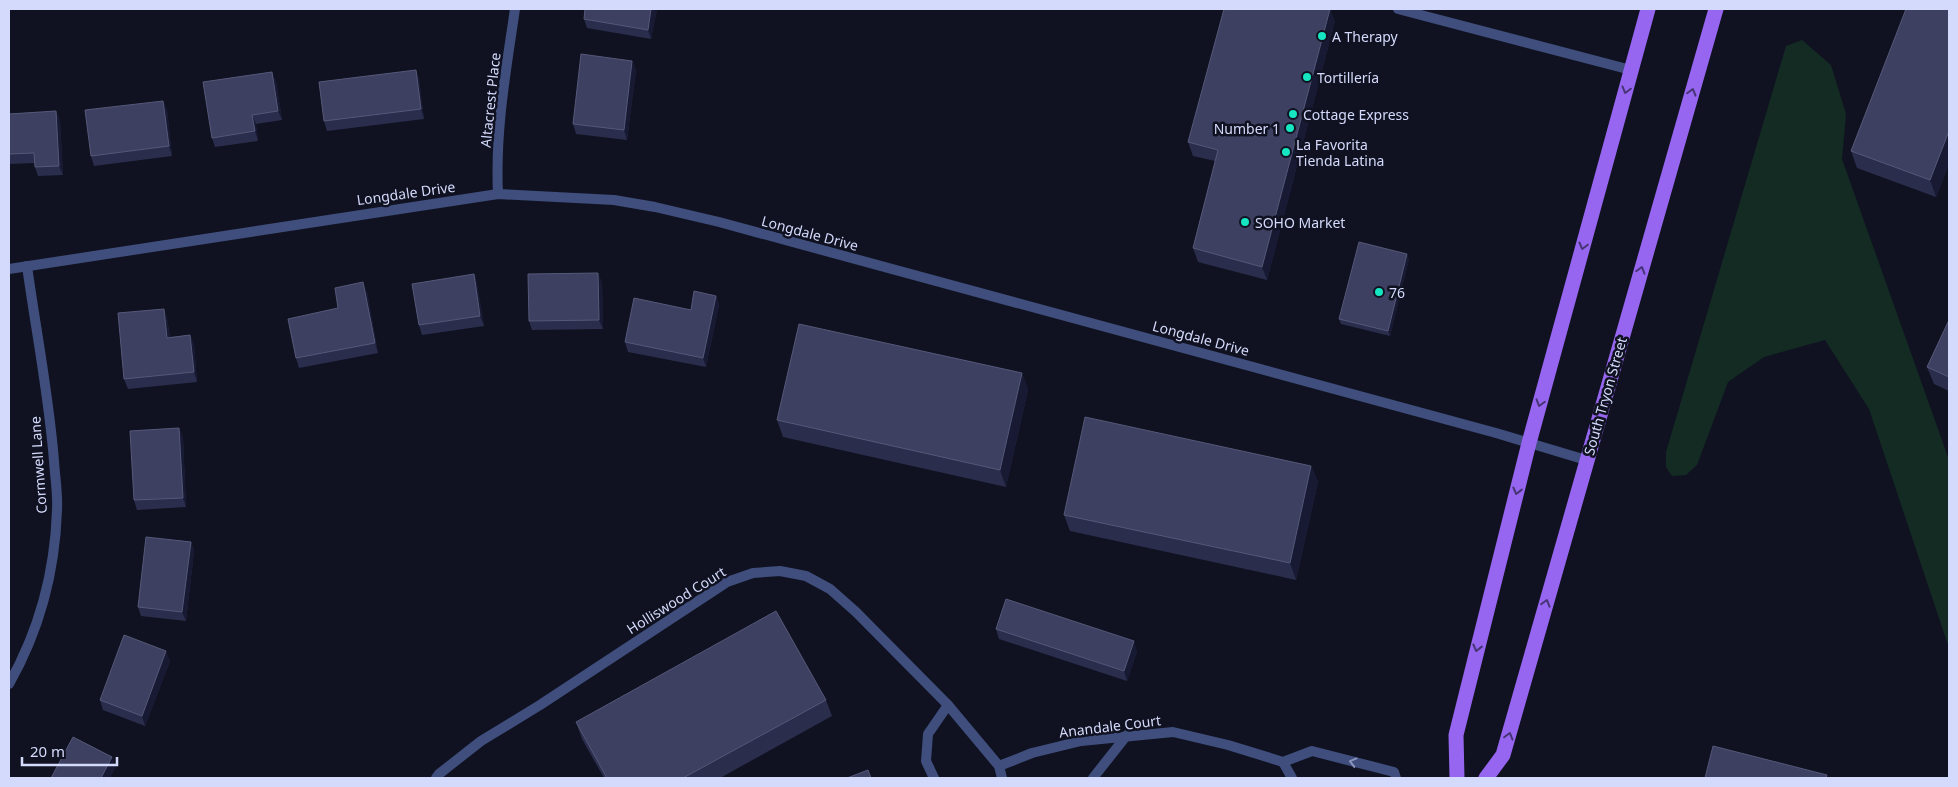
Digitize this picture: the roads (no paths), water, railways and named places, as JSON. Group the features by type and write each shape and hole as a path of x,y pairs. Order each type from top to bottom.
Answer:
{"main road":[{"path":"1457,778 1456,735 1529,443 1648,9"},
{"name":"South Tryon Street","path":"1486,778 1503,755 1716,9"}],"street":[{"name":"Altacrest Place","path":"498,194 497,172 500,117 515,9"},
{"path":"1398,9 1631,70"},
{"name":"Longdale Drive","path":"9,269 498,194 614,200 701,218 1244,364 1586,460"},
{"name":"Cormwell Lane","path":"9,684 35,628 46,595 54,549 57,509 51,430 26,266"},
{"name":"Holliswood Court","path":"436,778 481,741 540,705 727,582 753,573 780,571 806,576 830,589 856,612 948,705 999,766 1002,778"},
{"path":"934,778 926,761 928,734 948,705"},
{"name":"Anandale Court","path":"999,766 1032,753 1081,741 1173,732 1228,744 1283,762"},
{"path":"1093,778 1127,736"},
{"path":"1292,778 1283,762 1312,751 1394,772 1396,778"}],"place":[{"name":"A Therapy","path":"1322,36"},
{"name":"Tortillería","path":"1307,77"},
{"name":"Cottage Express","path":"1293,114"},
{"name":"Number 1","path":"1290,128"},
{"name":"La Favorita Tienda Latina","path":"1286,152"},
{"name":"SOHO Market","path":"1245,222"},
{"name":"76","path":"1379,292"}]}
